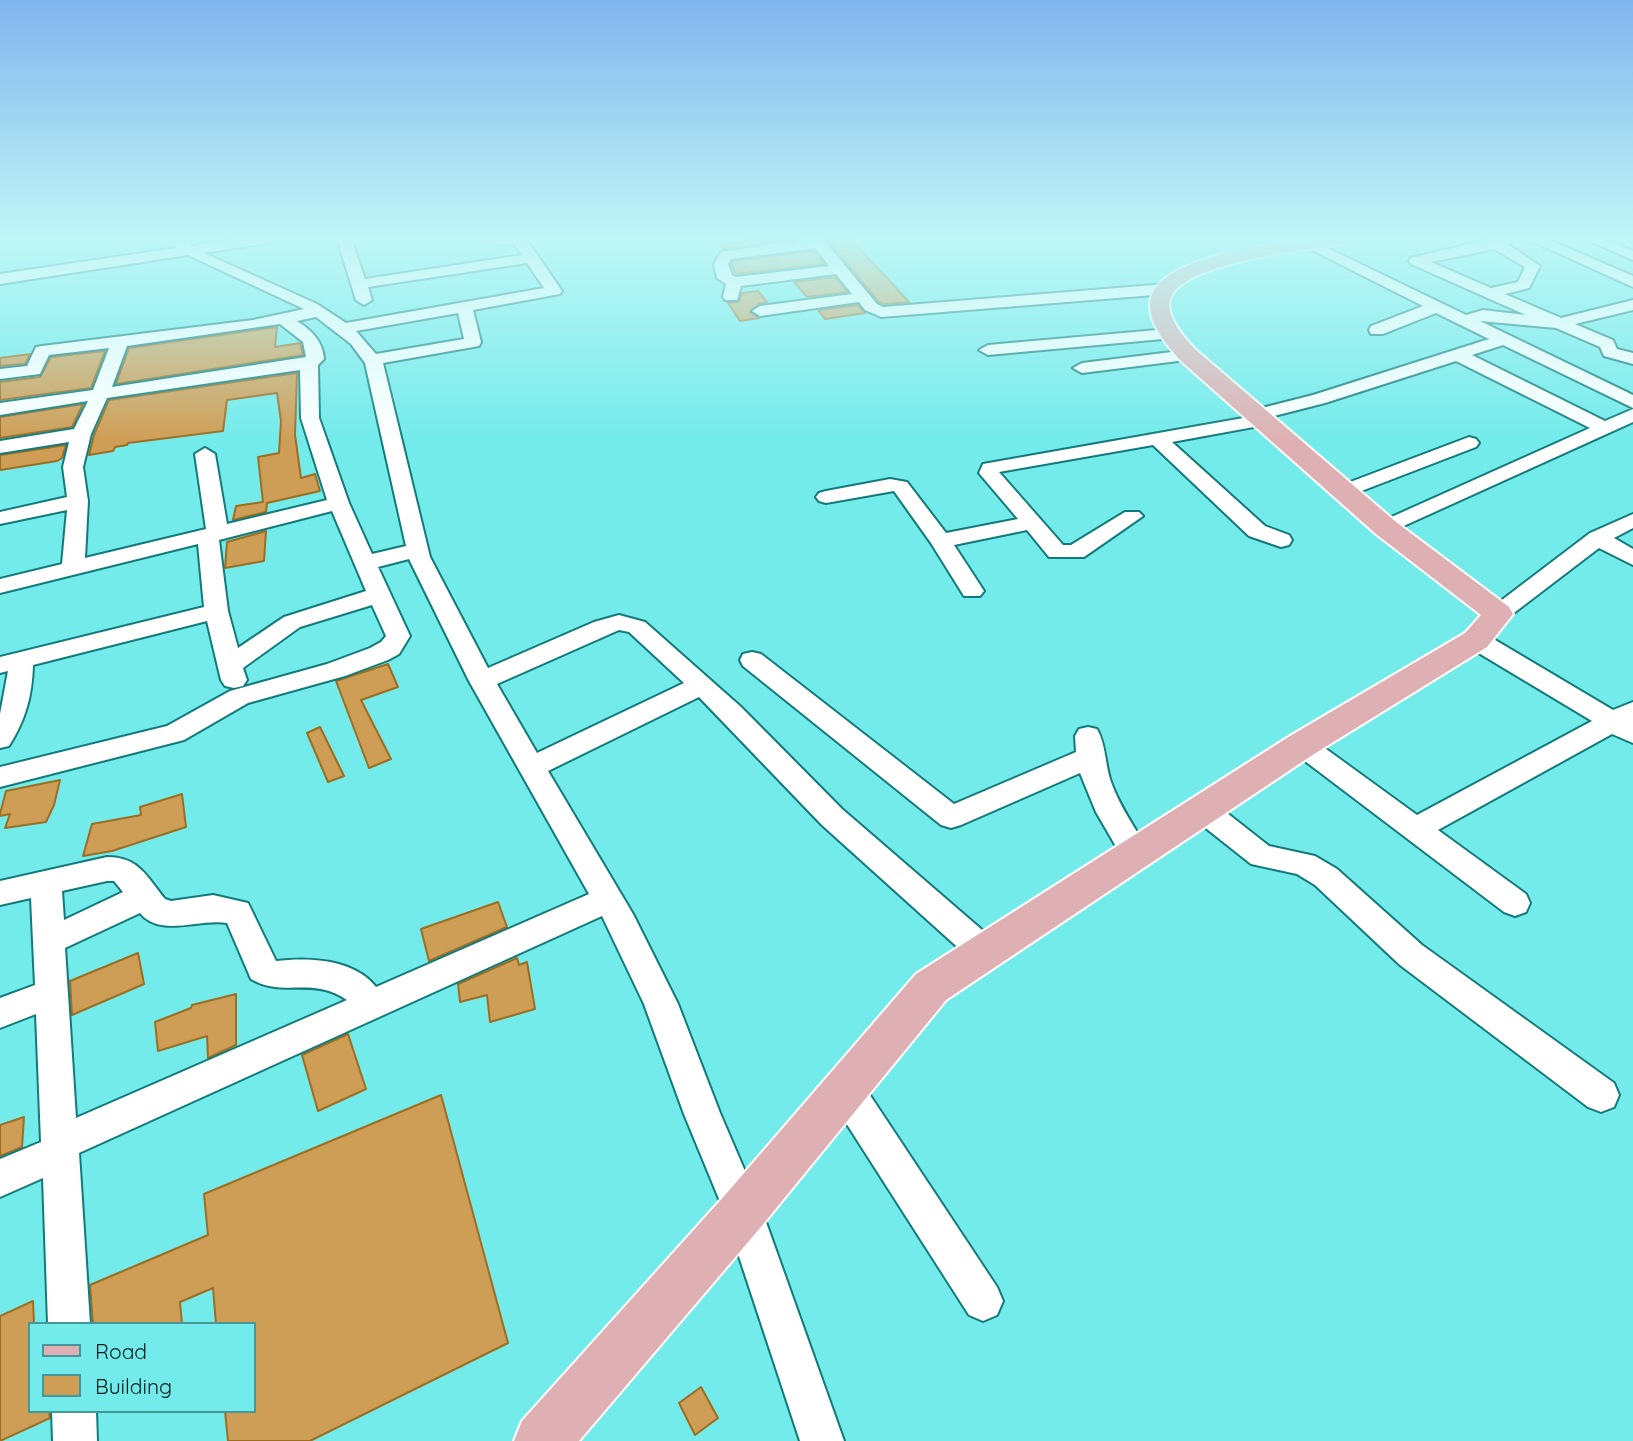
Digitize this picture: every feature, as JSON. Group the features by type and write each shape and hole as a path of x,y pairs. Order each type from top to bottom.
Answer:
{"main road":[{"path":"542,1441 743,1211 931,987 1487,627 1387,528 1178,344 1162,306"}],"street":[{"path":"306,306 345,328 363,345 372,360 417,550 482,681 608,899 662,1004 702,1114 743,1211 822,1441"},
{"path":"345,328 365,306"},
{"path":"378,321 377,315 398,306"},
{"path":"345,328 463,306"},
{"path":"372,360 474,342 464,306"},
{"path":"760,311 795,306"},
{"path":"869,306 889,313 967,306"},
{"path":"1520,306 1607,344 1610,352 1633,359"},
{"path":"1464,321 1483,316 1559,323 1628,306"},
{"path":"1377,330 1436,307 1633,402"},
{"path":"0,374 34,370 42,351 285,320 319,312"},
{"path":"0,409 309,363 315,359 316,352 310,338 285,320"},
{"path":"1132,516 1076,552 1057,552 989,473 990,468 1260,418 1502,340"},
{"path":"73,569 78,501 73,467 81,434 100,395 120,341"},
{"path":"988,350 1178,344"},
{"path":"1082,368 1178,344"},
{"path":"1457,354 1605,428"},
{"path":"0,777 175,733 239,697 336,670 390,648 398,636 339,503 310,418 309,363"},
{"path":"1387,528 1633,415"},
{"path":"0,447 81,434"},
{"path":"1156,438 1257,531 1281,540"},
{"path":"1344,491 1469,443"},
{"path":"205,454 213,536 216,611 239,697"},
{"path":"826,497 890,485 900,486 941,541 972,591"},
{"path":"0,518 78,501"},
{"path":"0,586 339,503"},
{"path":"1415,829 1626,722 1487,627 1598,538 1633,520"},
{"path":"941,541 1032,523"},
{"path":"1598,538 1633,558"},
{"path":"365,563 417,550"},
{"path":"230,665 292,622 379,595"},
{"path":"0,739 13,720 18,702 11,662 216,611"},
{"path":"482,681 602,627 619,622 637,627 732,713 832,817 985,952"},
{"path":"752,660 951,817 1088,747 1108,811 1135,853"},
{"path":"532,767 702,685"},
{"path":"1303,745 1515,903"},
{"path":"1203,810 1261,856 1304,864 1326,877 1411,955 1601,1095"},
{"path":"0,893 107,869 122,869 154,908 170,914 213,908 237,912 246,927 262,969 272,975 302,972 327,975 357,988 370,1005"},
{"path":"46,883 50,994 57,1051 69,1322"},
{"path":"48,942 145,896"},
{"path":"0,1178 370,1005 608,899"},
{"path":"0,1013 50,994"},
{"path":"845,1089 984,1301"},
{"path":"74,1413 75,1441"}],"building":[{"path":"730,306 756,306 750,312 759,318 740,321"},
{"path":"859,306 865,313 825,319 818,310"},
{"path":"277,327 275,347 300,343 303,355 116,384 129,348"},
{"path":"105,351 91,388 0,400 0,382 40,377 51,357"},
{"path":"30,354 25,364 0,366 0,358"},
{"path":"297,373 295,435 301,478 315,474 320,491 267,503 266,512 233,520 236,506 263,502 258,457 279,453 281,421 277,393 227,400 223,431 128,443 115,447 113,451 89,455 94,435 109,400"},
{"path":"83,404 72,427 0,438 0,417"},
{"path":"66,445 62,458 57,461 0,470 0,455"},
{"path":"266,531 264,561 225,568 227,542"},
{"path":"388,664 398,687 361,700 391,759 369,768 336,681"},
{"path":"320,727 344,776 328,782 307,733"},
{"path":"60,780 54,805 46,822 5,828 10,814 0,814 6,791"},
{"path":"182,794 186,827 112,851 83,856 92,824 141,815 140,807"},
{"path":"498,902 507,927 429,961 421,929"},
{"path":"138,953 144,984 72,1015 70,981"},
{"path":"517,958 519,965 527,962 535,1009 490,1022 487,995 460,1002 458,984"},
{"path":"236,994 236,1045 208,1058 207,1036 158,1051 155,1022 191,1008 192,1005"},
{"path":"348,1034 366,1089 318,1111 302,1055"},
{"path":"441,1095 508,1343 310,1441 228,1441 225,1413 256,1413 256,1322 216,1322 213,1288 180,1302 182,1322 93,1322 90,1285 208,1235 204,1194"},
{"path":"24,1117 22,1147 0,1156 0,1125"},
{"path":"33,1301 34,1322 28,1322 28,1413 49,1413 50,1418 0,1441 0,1316"},
{"path":"701,1387 718,1418 695,1435 679,1403"}]}
